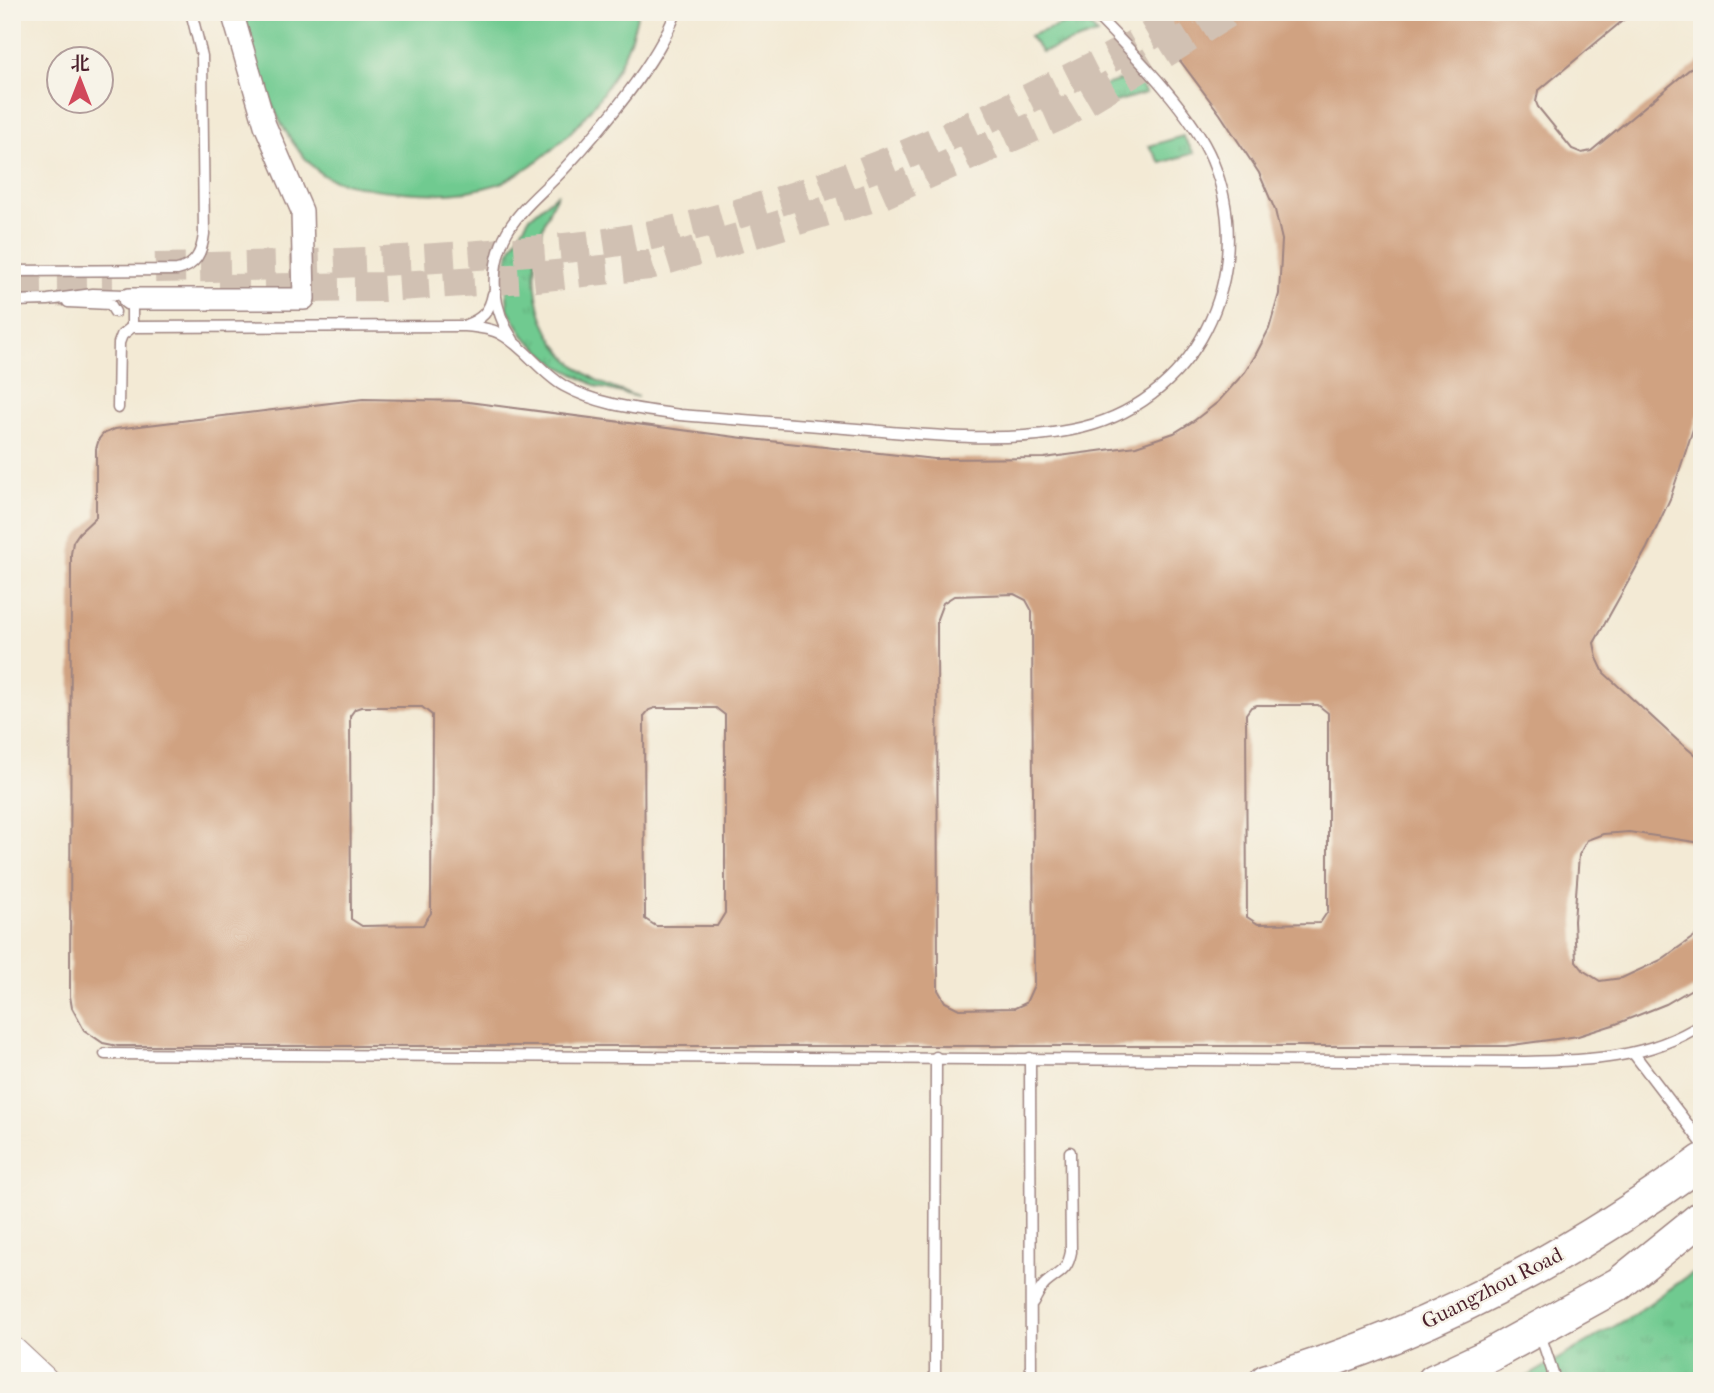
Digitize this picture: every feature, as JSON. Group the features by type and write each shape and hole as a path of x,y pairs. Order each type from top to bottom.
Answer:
{"main road":[{"name":"Guangzhou Road","path":"1266,1381 1338,1357 1479,1299 1555,1258 1619,1219 1702,1161"},
{"path":"1434,1381 1490,1355 1619,1284 1702,1217"}],"street":[{"path":"122,305 304,299 302,211 265,125 232,12"},
{"path":"12,1352 43,1381"}],"lane":[{"path":"12,271 177,270 194,262 202,247 204,234 203,138 202,56 191,12"},
{"path":"464,326 483,317 488,310 498,256 505,236 514,222 605,122 659,48 676,12"},
{"path":"118,408 119,343 121,335 132,327 464,326 500,333 553,378 600,402 680,415 986,437 1040,436 1104,422 1136,405 1162,386 1186,361 1211,324 1226,273 1228,239 1225,210 1212,161 1194,128 1182,111 1093,12"},
{"path":"494,286 499,316 515,343"},
{"path":"12,301 120,295 122,305"},
{"path":"48,300 132,305 132,327"},
{"path":"105,1054 1581,1061 1634,1054 1685,1035 1702,1024"},
{"path":"1634,1054 1702,1143"},
{"path":"935,1381 936,1057"},
{"path":"1030,1058 1031,1381"},
{"path":"1031,1305 1043,1286 1060,1275 1068,1264 1071,1252 1070,1152"},
{"path":"1538,1328 1553,1373 1551,1381"}],"green space":[{"path":"243,12 638,12 623,57 599,99 584,118 549,152 498,184 459,192 432,193 365,188 334,180 320,173 304,157 279,120 254,56"},
{"path":"1083,17 1097,34 1042,52 1029,36"},
{"path":"1134,76 1146,93 1102,106 1092,89"},
{"path":"1183,136 1194,153 1161,163 1149,146"},
{"path":"558,193 546,218 535,271 537,297 544,322 556,344 574,364 603,383 638,397 598,387 557,365 524,336 508,309 505,268 511,248 529,218"},
{"path":"1702,1266 1702,1381 1520,1381 1632,1316"}],"building":[{"path":"1136,12 1633,12 1538,91 1538,107 1572,149 1582,153 1591,151 1702,59 1702,409 1670,499 1647,548 1594,643 1604,673 1677,740 1695,755 1702,756 1702,843 1629,832 1603,834 1587,840 1579,855 1574,921 1576,961 1584,971 1600,981 1622,978 1661,960 1702,931 1702,983 1666,1004 1616,1024 1578,1036 1506,1046 118,1046 103,1043 84,1030 72,1008 70,996 71,554 73,542 79,533 96,517 96,449 103,434 115,429 363,399 461,401 743,438 934,459 1044,458 1136,446 1174,433 1218,402 1245,372 1255,356 1269,329 1279,294 1282,240 1275,210 1259,173 1181,62","holes":["1014,594 1026,600 1032,611 1034,985 1026,1003 1015,1008 959,1009 945,1002 938,990 937,619 943,603 954,596","1318,705 1328,713 1328,911 1320,923 1258,924 1247,917 1246,714 1251,707","422,707 432,715 431,913 423,925 362,926 351,919 350,716 355,709","716,708 725,715 725,913 717,926 656,926 645,919 644,716 649,710"]}],"tunnel":[{"path":"155,268 365,262 529,251 586,246 694,225 796,196 944,138 1096,65 1152,35 1187,12"},
{"path":"219,289 383,287 527,278 649,265 880,195 1061,115 1229,12"},
{"path":"12,292 113,291"}],"railway":[{"path":"1693,1381 1702,1376"}]}
